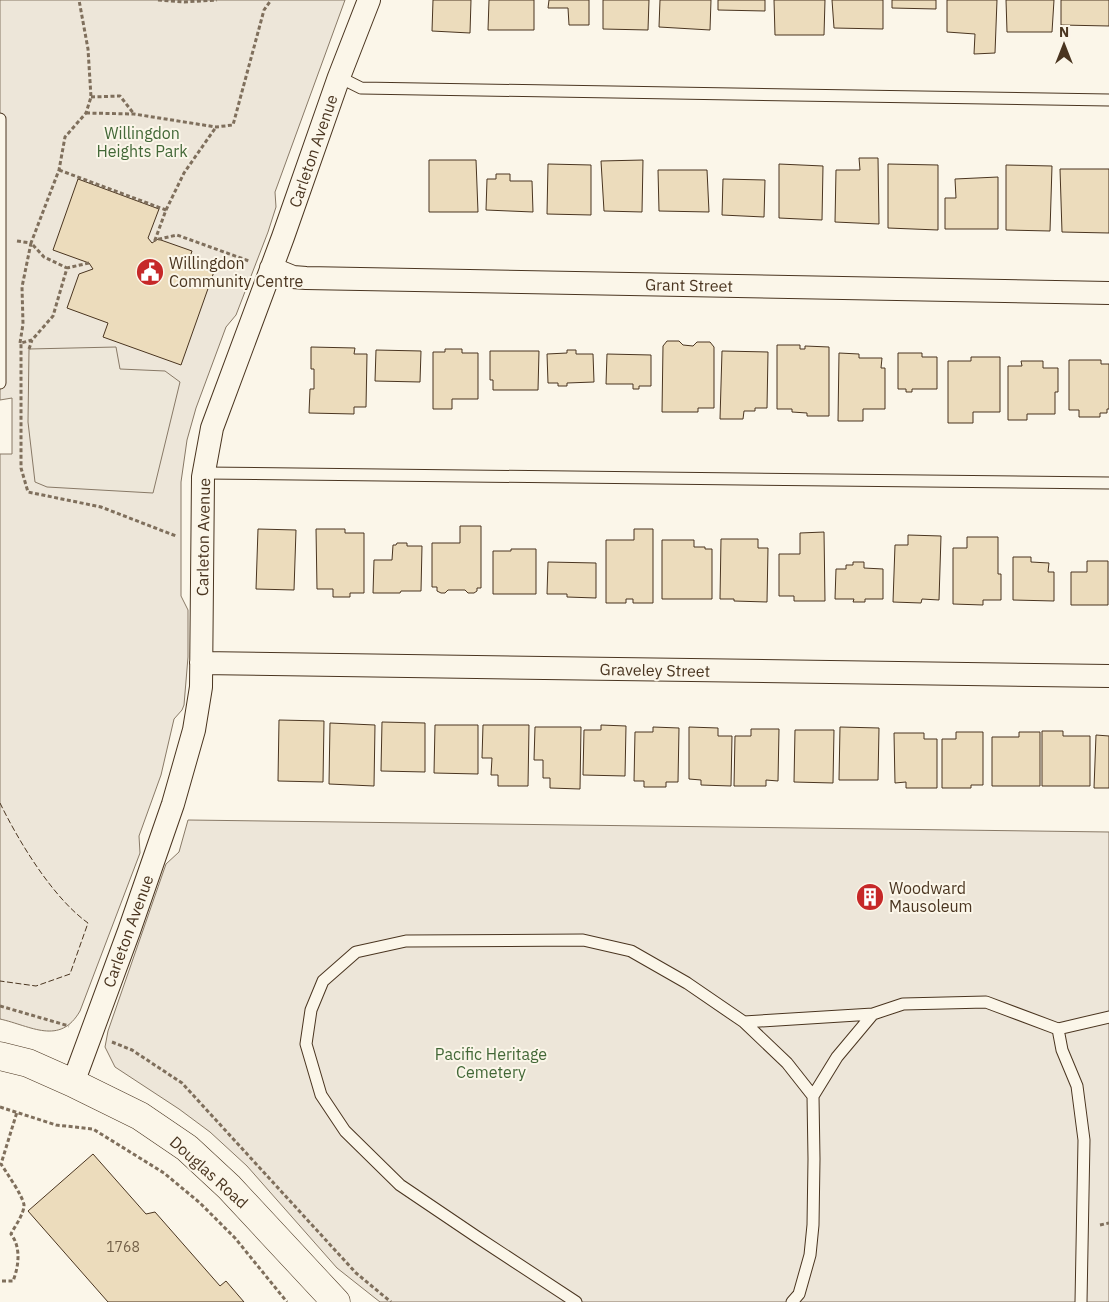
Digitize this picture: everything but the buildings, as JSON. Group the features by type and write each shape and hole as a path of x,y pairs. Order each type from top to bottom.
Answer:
{"street":[{"name":"Carleton Avenue","path":"73,1083 132,922 178,788 194,730 201,687 204,472 212,428 339,77 369,0"},
{"name":"Grant Street","path":"271,268 293,276 306,278 1109,293"},
{"name":"Graveley Street","path":"201,663 1109,676"},
{"name":"Douglas Road","path":"0,1056 28,1063 73,1083 140,1116 187,1148 229,1186 336,1302"}],"lane":[{"path":"339,77 361,88 1109,100"},
{"path":"0,119 0,383"},
{"path":"204,472 1109,483"},
{"path":"576,1302 400,1185 345,1131 321,1095 306,1044 311,1010 323,981 356,952 406,941 583,940 631,951 688,983 744,1022 787,1063 813,1096"},
{"path":"744,1022 873,1014 903,1004 986,1002 1058,1029 1109,1017"},
{"path":"792,1302 798,1294 810,1255 814,1159 813,1096 837,1057 873,1014"},
{"path":"1058,1029 1062,1050 1077,1086 1084,1140 1081,1302"}],"path":[{"path":"79,0 88,49 92,97 86,113 65,137 59,170 31,243 22,287 21,468 28,492 101,507 176,536"},
{"path":"158,0 184,2 217,0"},
{"path":"86,113 134,114 216,127 233,125 264,10 271,0"},
{"path":"92,97 120,96 134,114"},
{"path":"216,127 184,173 166,210 155,240 177,235 271,268"},
{"path":"59,170 166,210"},
{"path":"1,239 31,243 44,257 67,268 89,263"},
{"path":"29,349 32,340 53,316 67,268"},
{"path":"0,350 32,340"},
{"path":"0,1006 69,1026"},
{"path":"106,1040 132,1050 182,1083 356,1273 391,1302"},
{"path":"0,1107 56,1125 93,1129 164,1172 235,1238 287,1302"},
{"path":"2,1281 13,1281 17,1270 18,1242 11,1234 24,1205 1,1164 17,1112"}],"green space":[{"name":"Willingdon Heights Park","path":"0,0 345,0 275,192 276,207 268,232 236,315 226,327 196,408 187,440 181,482 181,596 188,610 188,657 184,705 174,719 161,775 139,836 140,853 80,1011 72,1022 54,1031 34,1029 0,1019 0,454 12,454 12,398 0,400"},
{"name":"Pacific Heritage Cemetery","path":"188,820 1109,832 1109,1302 380,1302 337,1268 247,1166 210,1132 115,1067 105,1047 108,1031 166,864 179,852"}],"shaded area":[{"path":"116,347 120,369 165,371 180,382 153,493 47,487 35,482 28,422 29,349"}],"fence":[{"path":"0,803 38,868 62,899 88,923 70,974 36,986 0,981"}],"place":[{"name":"Willingdon Community Centre","path":"150,272"},
{"name":"Woodward Mausoleum","path":"870,897"}]}
